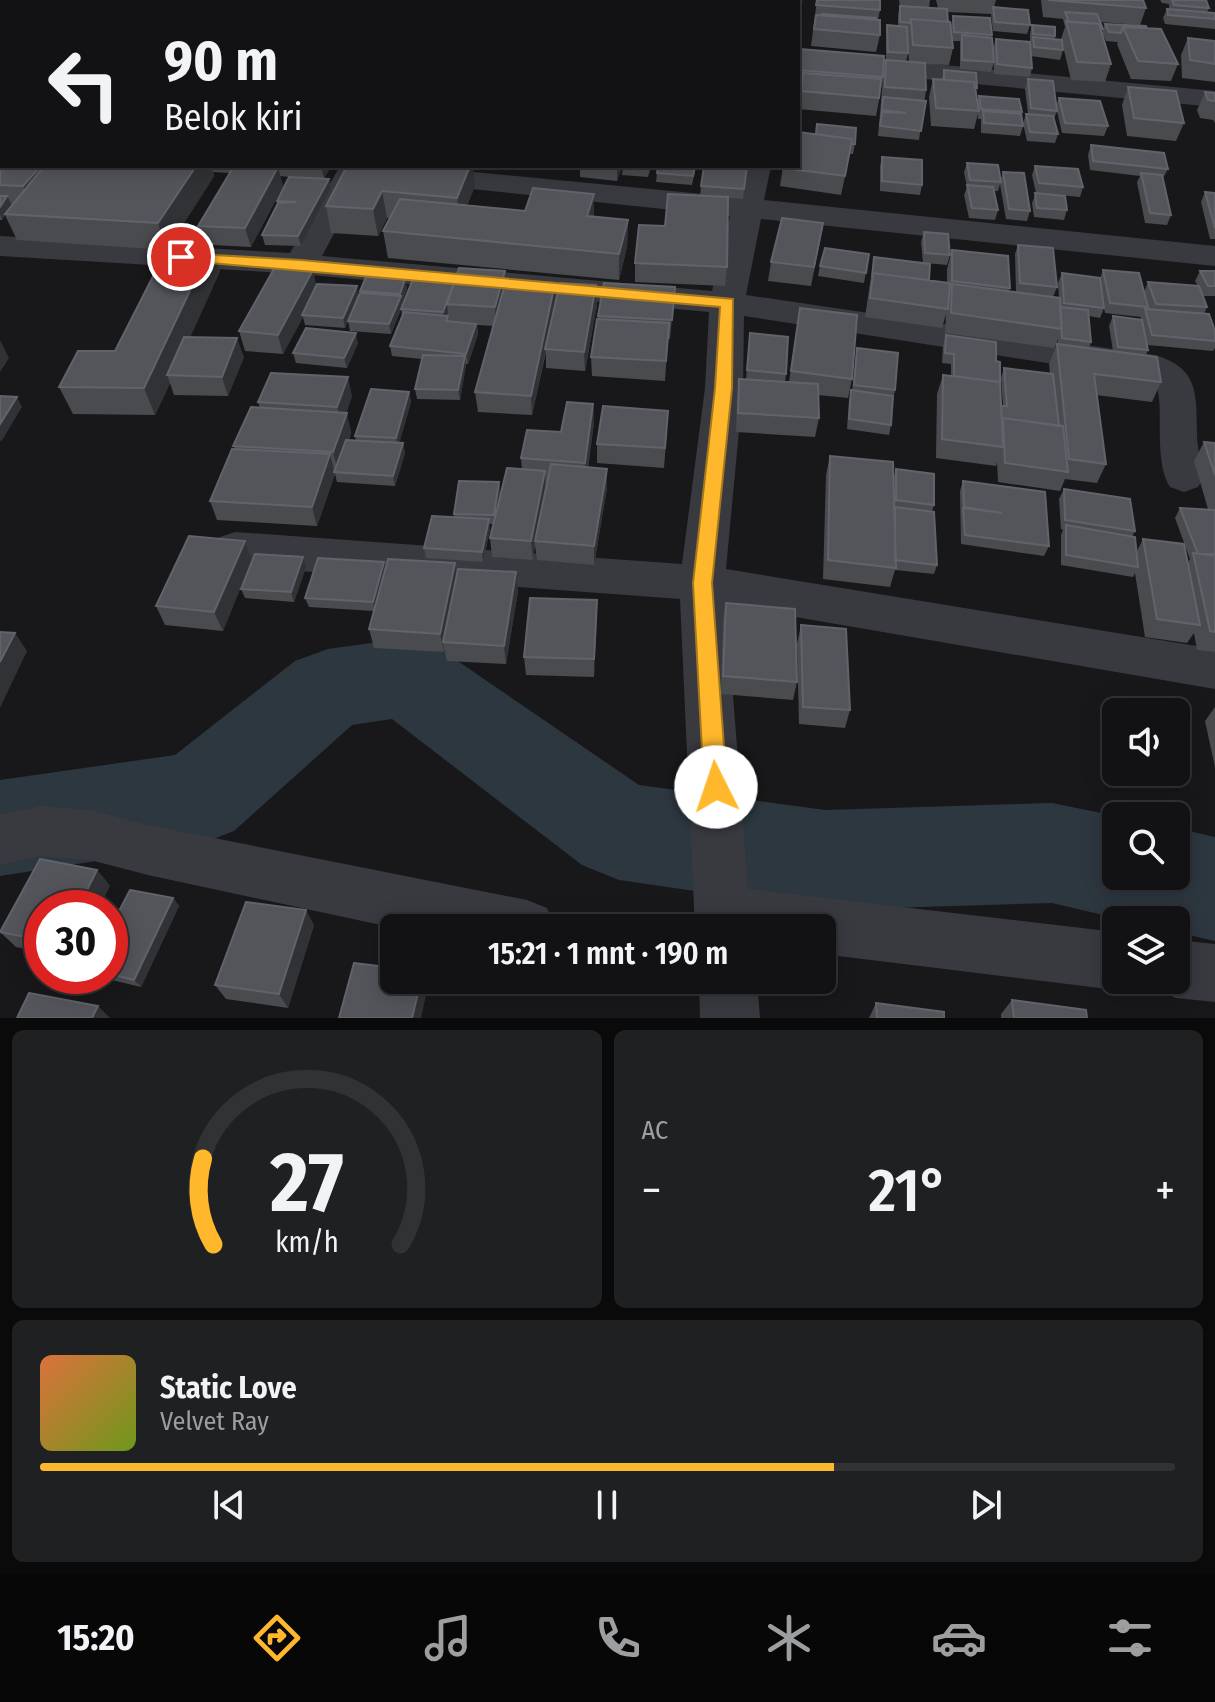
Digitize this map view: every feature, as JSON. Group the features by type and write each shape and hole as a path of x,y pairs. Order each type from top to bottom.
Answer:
{"street":[{"path":"800,59 1215,99"},
{"path":"301,264 354,168"},
{"path":"364,168 1215,256"},
{"path":"756,168 727,303 724,388 702,583 722,902 1102,959"},
{"path":"0,246 301,264 727,303 1154,367 1170,377 1178,395 1178,447 1184,477"},
{"path":"235,549 702,583 1215,669"},
{"path":"0,840 41,831 90,835 148,850 459,914"},
{"path":"1190,970 1215,973"},
{"path":"729,994 730,1018"}],"building":[{"path":"817,0 880,0 880,10 816,5"},
{"path":"1048,0 1143,0 1146,8"},
{"path":"1172,0 1206,0 1209,8 1174,5"},
{"path":"900,6 947,9 948,22 911,19 910,23 900,22"},
{"path":"993,7 1028,10 1030,25 995,22"},
{"path":"1167,9 1215,13 1215,19 1168,15"},
{"path":"1065,12 1097,14 1103,29 1099,24 1069,22"},
{"path":"816,15 880,20 880,35 814,29"},
{"path":"822,15 876,18 876,20"},
{"path":"953,16 990,18 992,35 954,32"},
{"path":"911,19 950,22 953,48 913,45"},
{"path":"1066,21 1099,24 1111,64 1077,62"},
{"path":"1105,24 1147,28 1123,27 1121,33 1109,32"},
{"path":"887,25 907,27 908,53 888,52"},
{"path":"1032,25 1055,27 1055,36 1033,34"},
{"path":"1123,27 1161,29 1178,64 1138,61"},
{"path":"962,35 992,38 994,62 962,60"},
{"path":"1033,37 1062,40 1063,50 1034,47"},
{"path":"1188,38 1215,41 1215,64 1190,60"},
{"path":"996,39 1030,42 1032,68 997,64"},
{"path":"800,49 884,56 883,77 800,70"},
{"path":"886,60 925,63 926,90 885,87"},
{"path":"944,70 976,73 977,88 974,82 944,80"},
{"path":"803,73 881,79 879,98 801,91"},
{"path":"933,79 974,82 979,111 936,108"},
{"path":"1028,79 1053,81 1057,111 1031,108"},
{"path":"1128,87 1176,91 1184,123 1134,118"},
{"path":"1205,92 1215,93 1215,101 1208,100"},
{"path":"979,96 1019,99 1022,112 981,109"},
{"path":"883,97 926,101 921,131 880,126 882,112 906,113 882,110"},
{"path":"1059,98 1100,101 1108,126 1065,123"},
{"path":"983,111 1021,114 1023,126 984,123"},
{"path":"1026,114 1053,116 1058,134 1030,132"},
{"path":"817,124 856,128 855,144 851,144 852,139 816,134"},
{"path":"800,132 852,139 845,176 782,168 800,168"},
{"path":"1091,145 1164,153 1168,169 1093,161"},
{"path":"882,157 922,160 922,185 882,181"},
{"path":"967,163 998,165 1001,182 970,180"},
{"path":"1035,166 1078,169 1083,187 1039,183"},
{"path":"0,168 39,168 23,186 0,185"},
{"path":"42,168 195,168 158,223 5,214"},
{"path":"233,168 277,168 245,228 198,226"},
{"path":"346,168 469,168 457,198 382,191 373,209 326,206"},
{"path":"658,168 695,168 693,176 657,173"},
{"path":"704,168 747,168 744,189 701,186"},
{"path":"1003,172 1024,173 1030,211 1009,209"},
{"path":"1141,173 1162,175 1171,215 1150,213"},
{"path":"289,177 329,179 298,236 262,235 278,203 296,202 277,201"},
{"path":"967,185 993,187 998,210 972,208"},
{"path":"533,188 594,194 587,216 628,220 619,254 383,231 400,199 525,211"},
{"path":"1205,192 1215,193 1215,228"},
{"path":"1035,193 1065,196 1067,210 1037,208"},
{"path":"668,194 728,197 727,267 635,263 639,225 665,226"},
{"path":"782,218 823,223 814,267 771,262"},
{"path":"924,232 948,234 950,255 925,253"},
{"path":"170,243 212,244 144,388 59,387 78,351 115,351"},
{"path":"1018,245 1053,248 1057,287 1020,283"},
{"path":"825,248 869,254 866,273 820,266"},
{"path":"952,250 1008,256 1010,288 952,281"},
{"path":"874,257 930,264 929,280 873,273 872,278"},
{"path":"275,267 313,270 278,335 239,331"},
{"path":"459,268 505,271 495,307 447,304"},
{"path":"1103,270 1139,273 1148,307 1110,303"},
{"path":"1200,271 1215,271 1215,286 1208,286"},
{"path":"873,273 950,283 948,309 870,298"},
{"path":"1062,273 1100,278 1104,308 1064,303"},
{"path":"415,274 456,277 443,312 401,309"},
{"path":"366,277 405,279 400,294 360,291"},
{"path":"506,280 555,283 531,396 475,392"},
{"path":"1148,282 1199,286 1207,307 1156,304"},
{"path":"560,283 596,285 584,352 545,349"},
{"path":"604,283 675,287 672,320 598,316"},
{"path":"317,284 357,286 343,318 302,315"},
{"path":"952,284 1060,298 1062,329 951,313"},
{"path":"360,293 401,296 389,324 348,321"},
{"path":"1060,307 1088,310 1091,342 1062,338"},
{"path":"800,308 857,315 852,379 791,371"},
{"path":"1145,309 1209,314 1215,341 1152,335"},
{"path":"404,312 448,316 446,321 476,324 466,354 390,346"},
{"path":"1113,316 1142,320 1148,350 1118,347"},
{"path":"597,319 669,323 666,361 591,357"},
{"path":"306,328 356,333 344,358 293,353"},
{"path":"750,333 788,337 786,374 747,370"},
{"path":"946,335 996,342 1000,382 954,376 954,354 945,353"},
{"path":"184,337 237,338 222,377 167,375"},
{"path":"1057,344 1157,357 1161,382 1094,374 1106,464 1069,459"},
{"path":"857,348 898,353 895,390 854,385"},
{"path":"423,355 465,356 458,390 415,389"},
{"path":"1004,368 1053,374 1059,426 1003,418 1002,423 1001,405 1007,406"},
{"path":"271,373 348,377 337,407 258,402"},
{"path":"943,375 1000,382 1003,447 942,439"},
{"path":"739,379 818,384 819,418 738,413"},
{"path":"371,389 409,392 396,438 355,436"},
{"path":"851,390 893,396 891,425 849,419"},
{"path":"0,396 17,397 0,424"},
{"path":"567,402 593,404 585,463 521,458 527,430 561,432"},
{"path":"603,406 668,411 665,448 597,444"},
{"path":"251,407 347,413 333,452 233,446"},
{"path":"1003,418 1063,426 1068,472 1005,463"},
{"path":"346,440 403,443 393,476 334,472"},
{"path":"1204,442 1215,443 1215,475"},
{"path":"232,449 330,454 312,507 210,501"},
{"path":"830,456 893,462 896,568 828,560"},
{"path":"551,464 607,469 594,546 535,541"},
{"path":"507,468 545,471 531,541 490,538"},
{"path":"896,469 934,474 934,505 896,500"},
{"path":"459,481 499,482 494,515 454,514"},
{"path":"963,481 1045,492 1049,546 965,535 963,508 1002,513 964,507"},
{"path":"1064,489 1130,499 1135,531 1065,520"},
{"path":"895,507 934,512 937,565 895,560"},
{"path":"1180,508 1215,510 1215,554 1198,554"},
{"path":"432,516 489,519 482,552 424,548"},
{"path":"1066,525 1135,537 1138,567 1066,555"},
{"path":"189,536 245,541 214,612 156,606"},
{"path":"1143,539 1184,544 1200,625 1157,619"},
{"path":"1193,553 1215,556 1215,632 1210,631"},
{"path":"255,554 303,557 291,592 241,589"},
{"path":"318,558 384,562 373,602 305,598"},
{"path":"388,559 455,563 440,634 369,629"},
{"path":"458,569 516,572 504,646 443,642"},
{"path":"530,598 597,600 594,659 524,657"},
{"path":"726,603 795,609 797,682 723,676"},
{"path":"801,625 846,629 850,710 803,707"},
{"path":"0,632 15,633 0,662"},
{"path":"40,859 97,870 87,890 24,890 24,937 0,932"},
{"path":"130,890 173,898 134,980 128,978"},
{"path":"246,902 306,910 279,994 215,985"},
{"path":"354,963 380,966 380,994 418,994 412,1018 339,1018"},
{"path":"29,994 98,1006 92,1018 17,1018"},
{"path":"1012,1000 1086,1010 1087,1018 1014,1018"},
{"path":"876,1003 944,1012 944,1018 877,1018"}],"waterway":[{"path":"0,828 198,798 328,689 407,677 619,831 825,860 1052,853 1102,864"},
{"path":"1190,883 1215,889"}],"route":[{"path":"181,257 301,264 727,303 724,388 702,583 716,787"}]}
